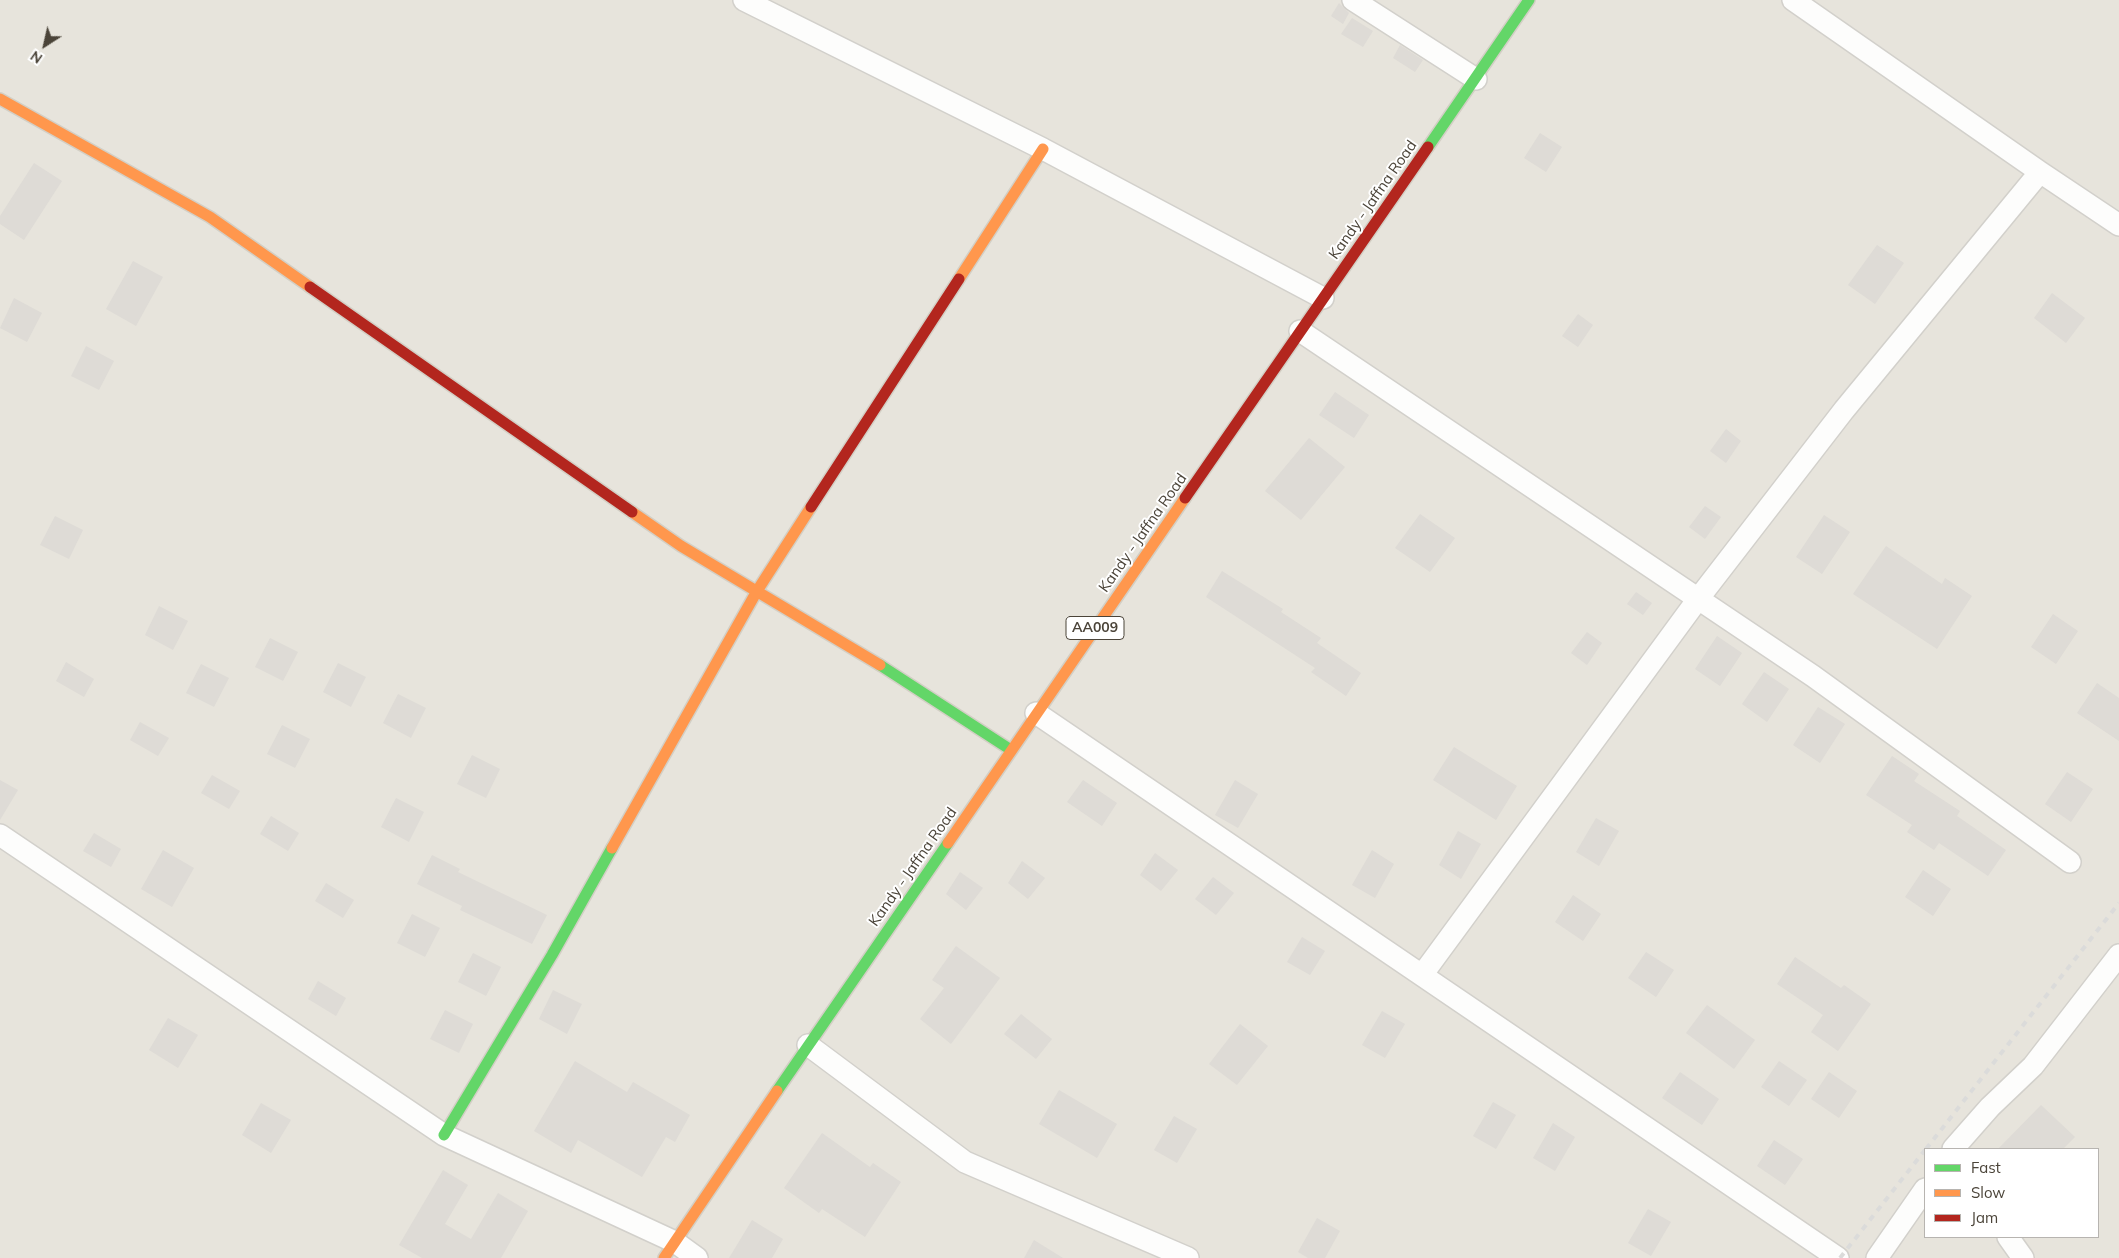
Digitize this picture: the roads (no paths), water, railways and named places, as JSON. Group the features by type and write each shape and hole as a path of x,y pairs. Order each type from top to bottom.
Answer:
{"main road":[{"name":"Kandy - Jaffna Road","path":"670,1250 1036,713 1529,0"},
{"path":"0,98 210,216 681,546 891,672 1011,750"},
{"path":"444,1135 557,946 757,591 1043,149"}],"street":[{"path":"744,0 1043,149 1323,298"},
{"path":"1353,0 1476,79"},
{"path":"1793,0 2119,225"},
{"path":"1422,975 1698,599 1844,410 2040,172"},
{"path":"1300,331 1813,676 2070,862"},
{"path":"1036,713 1838,1258"},
{"path":"0,835 444,1135 670,1250 697,1258"},
{"path":"1954,1148 1990,1107 2033,1066 2119,955"},
{"path":"808,1045 966,1162 1188,1258"},
{"path":"1877,1258 1924,1189"},
{"path":"2009,1238 2023,1258"}],"railway":[{"path":"1927,1148 2119,903"},
{"path":"1840,1258 1924,1151"}]}
